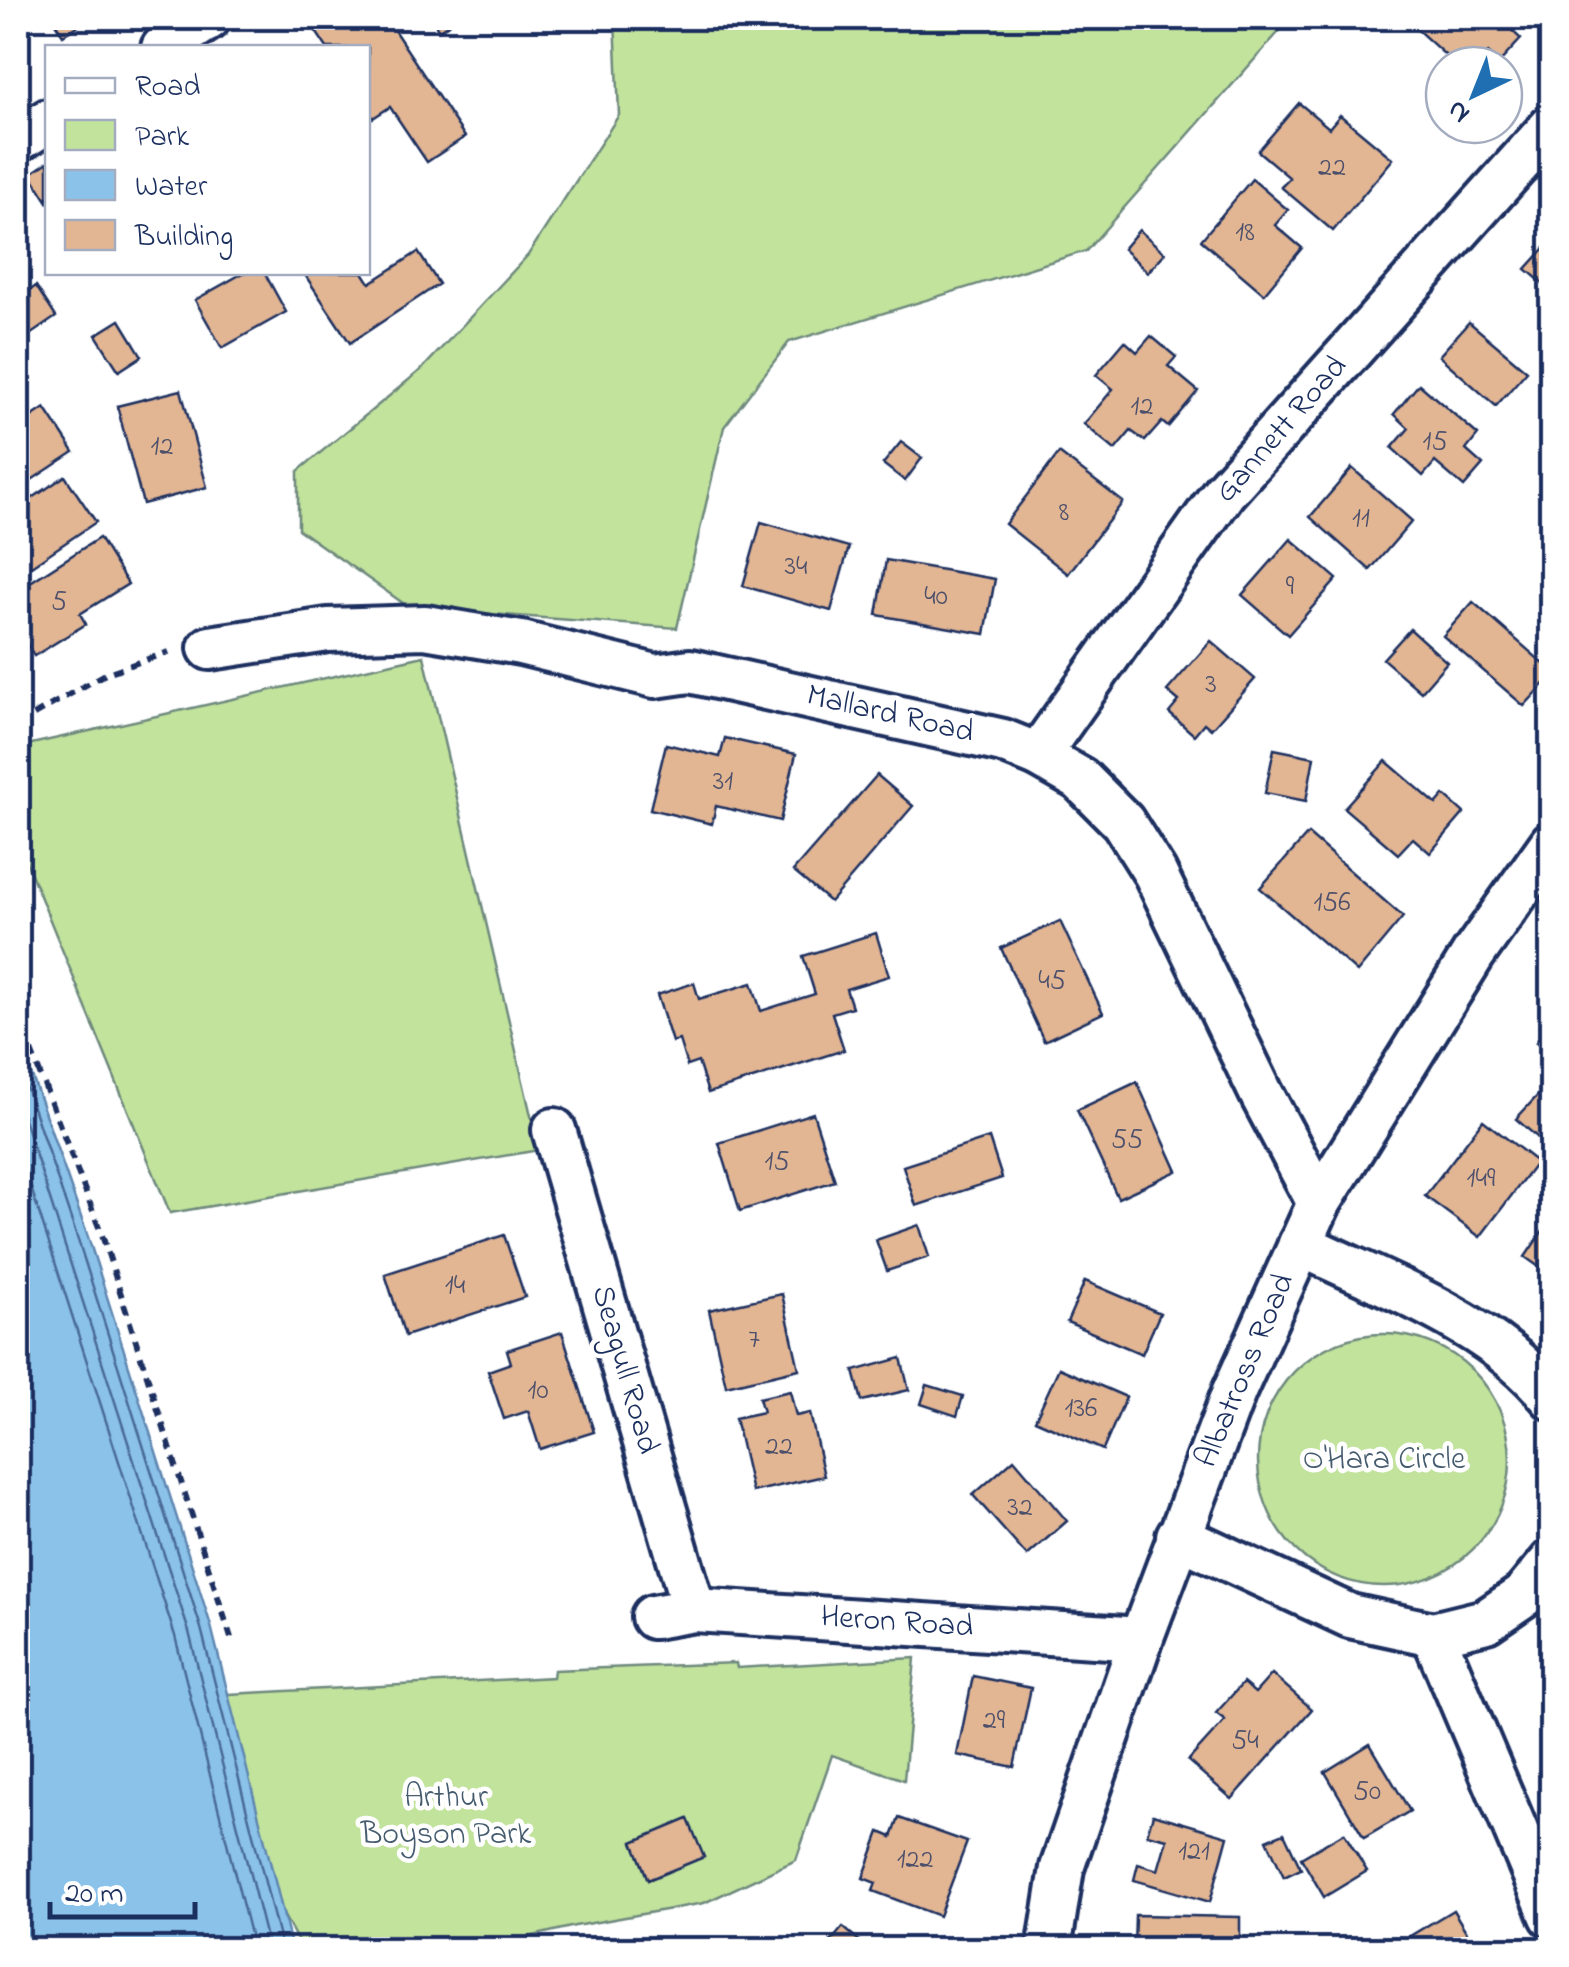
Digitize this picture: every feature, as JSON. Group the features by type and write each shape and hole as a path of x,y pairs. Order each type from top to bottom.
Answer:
{"street":[{"path":"167,45 210,18"},
{"path":"18,140 45,123"},
{"name":"Gannett Road","path":"1038,756 1224,492 1552,126"},
{"name":"Mallard Road","path":"210,648 328,630 424,627 522,643 655,676 690,671 965,731 1038,756 1080,779 1123,822 1155,874 1319,1203"},
{"name":"Albatross Road","path":"1049,1950 1062,1868 1141,1639 1234,1392 1300,1244 1319,1203 1474,953 1552,843"},
{"name":"Seagull Road","path":"554,1130 674,1614"},
{"path":"1300,1244 1456,1320 1530,1370 1552,1398"},
{"path":"1178,1536 1350,1616 1433,1634 1486,1620 1524,1594 1552,1561"},
{"name":"Heron Road","path":"674,1614 1141,1639"},
{"path":"1433,1634 1552,1916"}],"path":[{"path":"18,724 107,673 172,651 210,648"},
{"path":"18,1017 102,1235 231,1638"}],"green space":[{"path":"615,18 1291,18 1086,251 789,342 724,427 677,628 410,608 298,529 298,471 422,369 528,255 619,115"},
{"path":"424,656 539,1150 170,1213 18,842 18,747"},
{"name":"O'Hara Circle","path":"1384,1334 1432,1344 1473,1371 1500,1412 1510,1460 1500,1508 1473,1549 1432,1576 1384,1586 1336,1576 1295,1549 1268,1508 1258,1460 1268,1412 1295,1371 1336,1344"},
{"name":"Arthur Boyson Park","path":"915,1658 904,1780 832,1755 796,1860 704,1903 575,1926 474,1950 302,1949 248,1850 210,1695 553,1677 554,1670 736,1663 737,1668"}],"water":[{"path":"18,1036 90,1243 211,1626 292,1949 18,1949"}],"building":[{"path":"52,18 91,18 63,35"},
{"path":"307,18 386,18 465,137 427,162 390,107 373,118 370,113 370,45 325,45"},
{"path":"431,18 458,18 439,30"},
{"path":"1416,18 1499,18 1521,39 1516,45 1434,45 1411,24"},
{"path":"1299,103 1329,128 1340,115 1393,159 1333,231 1281,187 1290,178 1258,151"},
{"path":"45,164 45,197 30,174"},
{"path":"1252,179 1288,210 1275,225 1302,248 1264,294 1201,240"},
{"path":"1139,230 1165,253 1148,272 1123,249"},
{"path":"1552,240 1552,291 1526,269"},
{"path":"418,252 439,284 350,343 305,275 365,275 370,283"},
{"path":"240,275 266,275 286,312 222,348 195,300"},
{"path":"36,286 56,317 18,343 18,299"},
{"path":"120,320 142,356 119,371 96,335"},
{"path":"1469,322 1527,371 1496,406 1439,356"},
{"path":"1151,336 1176,357 1168,366 1198,391 1168,427 1162,422 1145,441 1131,431 1115,450 1084,424 1113,389 1096,375 1125,341 1137,352"},
{"path":"1419,384 1478,435 1466,450 1483,465 1464,487 1435,462 1423,476 1392,448 1409,428 1394,414"},
{"path":"181,390 207,487 143,504 117,406"},
{"path":"45,408 74,452 18,489 18,426"},
{"path":"901,442 922,458 905,481 883,464"},
{"path":"1059,453 1123,502 1068,574 1005,524"},
{"path":"1352,468 1412,521 1370,570 1310,517"},
{"path":"65,476 96,522 18,575 18,508"},
{"path":"761,522 849,547 831,611 743,586"},
{"path":"99,538 128,584 80,614 86,624 34,656 18,629 18,590"},
{"path":"1291,539 1337,579 1288,635 1242,595"},
{"path":"886,560 995,579 985,634 877,615"},
{"path":"1473,602 1552,671 1552,676 1524,706 1443,636"},
{"path":"1410,629 1447,662 1421,692 1383,659"},
{"path":"1211,641 1255,679 1211,729 1204,723 1194,735 1169,713 1179,701 1167,691"},
{"path":"725,738 796,754 780,821 716,806 712,824 650,809 666,744 720,757"},
{"path":"1274,749 1314,757 1306,801 1265,793"},
{"path":"1386,761 1436,804 1444,795 1464,813 1430,853 1413,838 1398,854 1344,808"},
{"path":"877,775 913,806 830,902 793,871"},
{"path":"1308,834 1403,917 1357,972 1260,888"},
{"path":"1060,921 1103,1013 1044,1041 1001,948"},
{"path":"876,933 889,976 846,989 852,1007 832,1013 844,1050 708,1093 698,1062 687,1066 679,1040 672,1042 657,995 694,983 699,999 752,983 761,1011 815,994 803,956"},
{"path":"1552,1022 1552,1054 1536,1042"},
{"path":"1552,1080 1552,1150 1516,1119"},
{"path":"1137,1082 1177,1171 1118,1198 1077,1110"},
{"path":"813,1113 835,1181 740,1211 719,1143"},
{"path":"1483,1120 1537,1162 1480,1237 1425,1196"},
{"path":"989,1138 1002,1178 916,1206 903,1166"},
{"path":"1552,1217 1552,1276 1525,1257"},
{"path":"919,1225 929,1257 887,1271 876,1240"},
{"path":"504,1235 525,1297 405,1336 385,1274"},
{"path":"1085,1281 1160,1313 1142,1354 1067,1322"},
{"path":"782,1294 799,1369 726,1386 709,1310"},
{"path":"562,1332 594,1432 540,1449 528,1411 504,1419 488,1371 511,1363 507,1350"},
{"path":"901,1358 909,1390 862,1401 854,1371"},
{"path":"1059,1368 1126,1397 1103,1450 1035,1420"},
{"path":"927,1385 963,1396 957,1416 921,1404"},
{"path":"790,1391 796,1416 810,1413 824,1476 752,1492 735,1418 763,1412 759,1398"},
{"path":"1014,1459 1067,1521 1027,1556 973,1495"},
{"path":"1272,1674 1312,1709 1232,1799 1188,1761 1225,1720 1216,1713 1243,1683 1255,1693"},
{"path":"973,1676 1031,1688 1014,1767 957,1755"},
{"path":"1370,1744 1410,1811 1364,1838 1325,1772"},
{"path":"1153,1814 1228,1836 1210,1902 1134,1880 1138,1864 1158,1870 1167,1839 1147,1834"},
{"path":"899,1818 967,1842 939,1916 873,1891 876,1883 863,1878 880,1832 892,1837"},
{"path":"688,1819 704,1857 648,1880 633,1842"},
{"path":"1284,1833 1301,1869 1284,1877 1267,1840"},
{"path":"1344,1833 1367,1871 1324,1897 1301,1858"},
{"path":"1453,1910 1475,1946 1468,1950 1387,1950"},
{"path":"1135,1915 1240,1917 1240,1950 1134,1950"},
{"path":"843,1927 870,1950 824,1950"}]}
